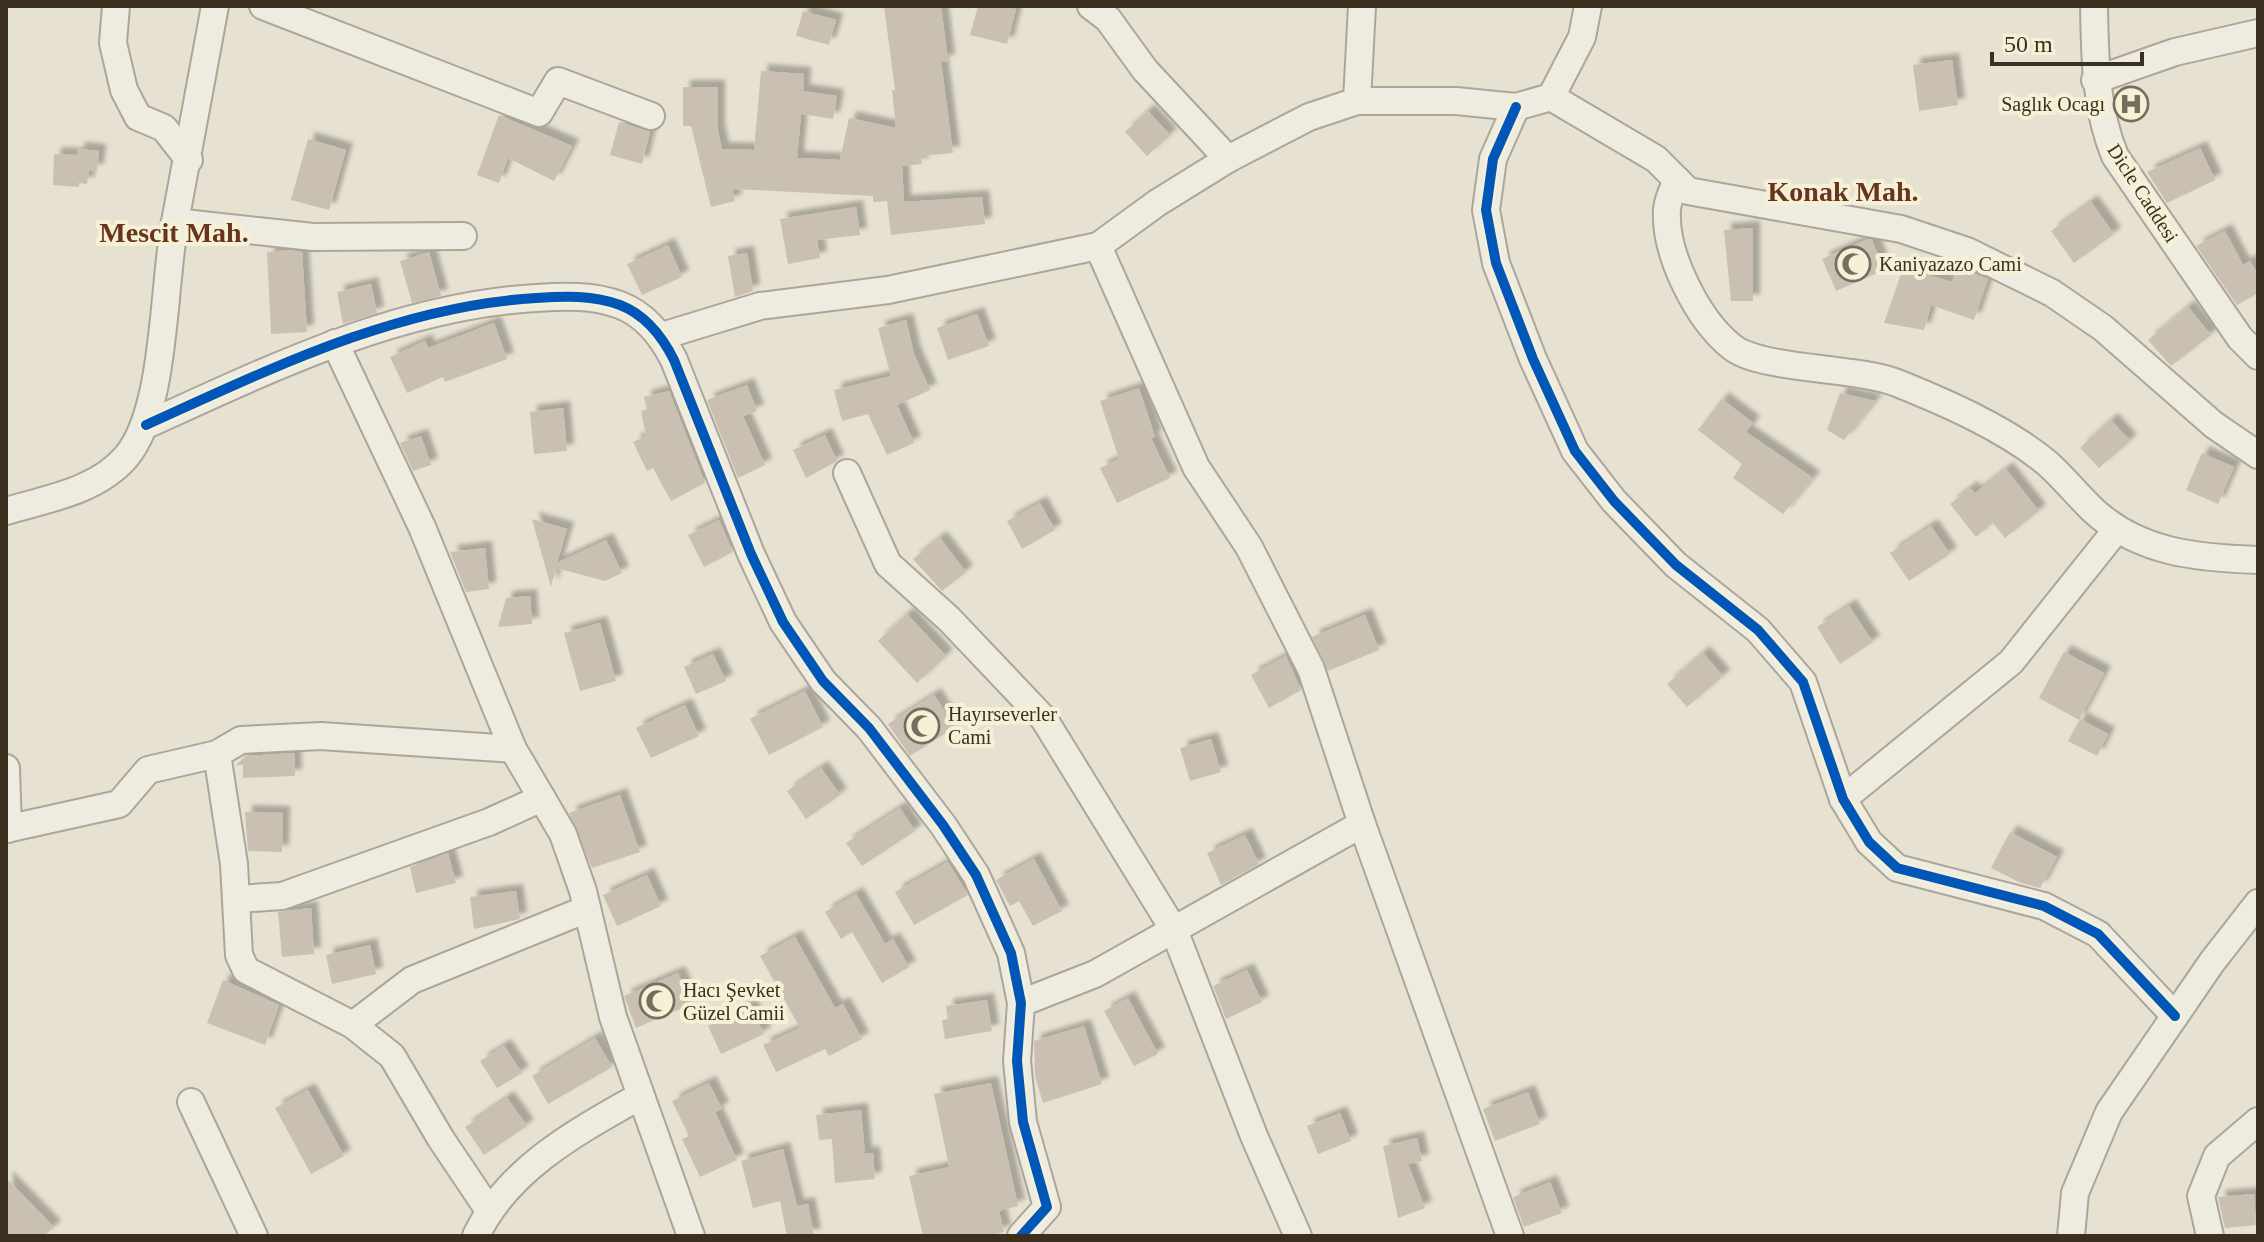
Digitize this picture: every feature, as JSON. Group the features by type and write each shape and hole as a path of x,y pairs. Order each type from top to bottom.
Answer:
{"street":[{"path":"116,6 113,43 124,90 138,117 164,128 189,160"},
{"path":"6,511 78,490 103,478 125,460 146,425 175,222 189,160 215,6"},
{"path":"263,6 539,113 558,81 651,116"},
{"path":"1091,6 1108,19 1145,70 1228,159"},
{"path":"1357,101 1362,6"},
{"path":"1551,97 1582,37 1588,6"},
{"name":"Dicle Caddesi","path":"2094,6 2095,80 2105,131 2115,156 2240,338 2258,356"},
{"path":"2095,80 2175,52 2258,33"},
{"path":"662,336 760,306 888,290 1098,246 1157,203 1228,159 1309,117 1357,101 1425,100 1516,107 1551,97 1656,159 1688,191 1901,229 1967,251 2052,293 2103,328 2214,425 2258,455"},
{"path":"1516,107 1493,159 1486,210 1496,263 1533,359 1575,451 1614,501 1676,565 1758,630 1803,682 1843,799 1869,842 1897,868 2044,906 2098,934 2175,1016"},
{"path":"1677,180 1667,206 1669,238 1688,289 1709,327 1736,351 1778,362 1895,382 1974,419 2046,463 2117,529 2184,556 2258,560"},
{"path":"175,222 313,237 463,236"},
{"path":"1098,246 1196,467 1249,547 1311,669 1362,824 1510,1236"},
{"path":"146,425 335,343 460,308 507,299 592,297 623,306 662,336 751,554 783,622 823,681 869,728 976,875 1011,953 1021,1003 1017,1061 1023,1122 1047,1207 1021,1236"},
{"path":"335,343 422,527 513,749 563,834 587,909 613,1017 691,1236"},
{"path":"847,473 888,564 949,619 1044,719 1174,930 1254,1136 1298,1236"},
{"path":"1843,799 2011,662 2117,529"},
{"path":"6,768 7,829 119,804 148,770 217,754 241,740 321,736 513,749"},
{"path":"217,754 237,899 239,955 246,970 353,1025 392,1056 441,1139 488,1209"},
{"path":"237,899 282,896 489,822 542,798"},
{"path":"1021,1003 1095,974 1362,824"},
{"path":"2071,1236 2075,1193 2109,1112 2258,903"},
{"path":"353,1025 412,980 587,909"},
{"path":"476,1236 488,1209 560,1141 640,1096"},
{"path":"191,1102 254,1236"},
{"path":"2210,1236 2201,1196 2217,1156 2258,1121"}],"building":[{"path":"884,6 941,6 948,61 941,62 953,153 921,156 922,164 902,166 904,202 982,197 985,224 891,235 887,201 873,202 873,196 732,189 735,201 711,207 691,126 683,126 683,87 718,87 718,131 722,149 754,150 761,71 804,74 803,91 837,96 833,119 801,114 797,158 840,160 849,118 896,128 892,90 895,90"},
{"path":"978,6 1016,9 1007,44 970,35"},
{"path":"803,11 836,20 829,45 796,36"},
{"path":"1952,60 1958,105 1919,111 1913,65"},
{"path":"1148,111 1170,135 1147,156 1125,132"},
{"path":"499,115 572,146 554,181 508,158 499,183 477,175"},
{"path":"619,122 650,132 642,164 610,155"},
{"path":"308,139 346,150 329,210 291,200"},
{"path":"2200,148 2215,180 2167,203 2147,172"},
{"path":"78,149 99,151 97,171 89,170 87,184 79,183 79,187 53,185 54,154 77,155"},
{"path":"2091,202 2114,234 2074,263 2051,231"},
{"path":"856,207 860,235 817,240 820,258 788,264 780,219"},
{"path":"1753,228 1753,301 1731,301 1724,230"},
{"path":"2225,231 2243,265 2250,261 2258,275 2258,293 2237,305 2196,246"},
{"name":"Kaniyazazo Cami","path":"1872,240 1884,270 1836,291 1822,259"},
{"path":"668,245 682,277 642,295 627,264"},
{"path":"267,252 302,252 307,332 271,334"},
{"path":"429,252 441,296 412,303 400,261"},
{"path":"747,253 753,291 735,297 728,256"},
{"path":"1957,267 1988,279 1974,320 1931,305 1924,330 1884,323 1903,268 1952,282"},
{"path":"371,284 377,313 343,324 337,292"},
{"path":"2188,307 2211,335 2171,366 2148,340"},
{"path":"977,314 989,346 948,360 937,328"},
{"path":"906,320 914,354 930,390 897,405 914,443 887,455 868,414 842,421 834,390 891,376 878,328"},
{"path":"494,323 507,359 445,382 443,377 407,393 390,357 425,341 428,348"},
{"path":"747,385 757,411 743,416 765,465 738,478 707,400"},
{"path":"1139,388 1155,437 1151,438 1170,478 1117,503 1100,468 1119,459 1100,401"},
{"path":"669,391 705,483 671,501 653,468 647,471 633,442 646,436 641,411 647,409 644,397"},
{"path":"1840,393 1875,401 1844,440 1827,430"},
{"path":"1722,399 1753,423 1746,432 1813,478 1783,514 1733,478 1742,464 1698,430"},
{"path":"563,408 567,451 534,454 530,412"},
{"path":"2111,420 2130,441 2099,468 2080,448"},
{"path":"825,435 837,461 806,478 793,450"},
{"path":"421,436 431,465 413,471 400,443"},
{"path":"2202,453 2234,467 2218,504 2186,490"},
{"path":"2006,469 2039,511 2005,538 1993,523 1976,537 1950,504 1970,488 1975,493"},
{"path":"1040,503 1055,530 1022,549 1007,521"},
{"path":"532,519 567,529 557,563 606,540 622,573 605,581 556,568 551,587"},
{"path":"719,520 733,552 704,567 688,535"},
{"path":"1931,526 1950,554 1909,581 1890,553"},
{"path":"940,538 966,572 942,591 913,559"},
{"path":"485,548 489,589 466,592 450,552"},
{"path":"530,596 532,624 498,627 506,598"},
{"path":"1849,606 1873,642 1840,664 1817,627"},
{"path":"907,614 946,656 917,683 878,641"},
{"path":"1365,615 1379,650 1328,671 1312,637"},
{"path":"600,623 616,681 580,691 564,633"},
{"path":"2064,652 2104,673 2079,720 2039,698"},
{"path":"1703,653 1723,676 1687,707 1667,684"},
{"path":"713,654 726,681 696,694 684,667"},
{"path":"1286,656 1301,690 1269,708 1251,675"},
{"path":"805,691 823,727 769,755 750,719"},
{"name":"Hayırseverler Cami","path":"934,695 955,727 910,756 888,724"},
{"path":"685,705 699,736 651,758 636,728"},
{"path":"2080,719 2108,734 2097,756 2068,741"},
{"path":"1211,739 1221,772 1190,781 1180,748"},
{"path":"294,753 295,776 243,778 243,765 236,765 246,756"},
{"path":"821,768 840,795 806,819 787,791"},
{"path":"620,795 640,852 592,868 569,813"},
{"path":"900,808 915,831 862,866 846,843"},
{"path":"245,812 283,813 282,852 248,851"},
{"path":"2010,832 2057,857 2040,888 2021,883 1991,868"},
{"path":"1245,835 1259,864 1221,885 1207,853"},
{"path":"448,853 456,883 416,893 410,867"},
{"path":"1034,859 1062,911 1033,926 1019,901 1010,906 996,880"},
{"path":"948,862 968,895 914,925 895,892"},
{"path":"647,875 661,906 617,926 603,895"},
{"path":"516,891 520,919 474,929 470,897"},
{"path":"856,894 885,944 893,939 909,967 882,983 852,932 841,939 825,912"},
{"path":"311,908 314,954 282,957 278,912"},
{"path":"795,937 835,1008 843,1004 862,1039 829,1056 825,1049 776,1072 763,1045 800,1028 760,956"},
{"path":"370,945 376,974 332,984 326,955"},
{"path":"1247,970 1262,1002 1226,1019 1213,986"},
{"name":"Hacı Şevket Güzel Camii","path":"678,973 692,1004 636,1028 624,996"},
{"path":"223,980 279,1005 265,1045 207,1023"},
{"path":"1128,998 1158,1054 1134,1066 1104,1011"},
{"path":"987,1000 992,1031 945,1039 942,1020 948,1019 946,1006"},
{"path":"750,1006 764,1034 721,1054 708,1026"},
{"path":"1084,1026 1102,1084 1043,1103 1035,1076 1034,1041"},
{"path":"595,1038 612,1067 548,1104 532,1076"},
{"path":"504,1046 522,1073 497,1088 480,1061"},
{"path":"709,1083 722,1109 715,1112 737,1160 700,1177 682,1139 689,1136 672,1101"},
{"path":"991,1083 1018,1206 999,1211 1004,1232 988,1236 923,1236 909,1176 949,1167 934,1094"},
{"path":"308,1090 344,1156 311,1174 275,1108"},
{"path":"1528,1092 1540,1124 1495,1141 1483,1109"},
{"path":"507,1098 527,1126 484,1155 465,1127"},
{"path":"861,1110 865,1154 873,1153 875,1179 835,1183 832,1139 819,1140 816,1115"},
{"path":"1340,1113 1351,1141 1318,1154 1307,1126"},
{"path":"1417,1138 1422,1161 1408,1164 1425,1208 1398,1218 1383,1146"},
{"path":"783,1149 797,1206 808,1204 814,1236 787,1236 780,1201 753,1208 741,1161"},
{"path":"6,1178 54,1227 44,1236 6,1236"},
{"path":"1550,1182 1562,1213 1524,1227 1513,1197"},
{"path":"2254,1194 2256,1225 2225,1228 2218,1197"}],"cycle path":[{"path":"1516,107 1493,159 1486,210 1496,263 1533,359 1575,451 1614,501 1676,565 1758,630 1803,682 1843,799 1869,842 1897,868 2044,906 2098,934 2175,1016"},
{"path":"146,425 287,362 384,327 434,313 484,303 579,297 620,305 645,320 674,360 751,554 783,622 823,681 869,728 943,825 976,875 1011,953 1021,1003 1017,1061 1023,1122 1047,1207 1021,1236"}],"place":[{"name":"Saglık Ocagı","path":"2131,104"},
{"name":"Kaniyazazo Cami","path":"1853,264"},
{"name":"Hayırseverler Cami","path":"922,726"},
{"name":"Hacı Şevket Güzel Camii","path":"657,1001"}],"district":[{"name":"Konak Mah.","path":"1843,191"},
{"name":"Mescit Mah.","path":"174,232"}]}
